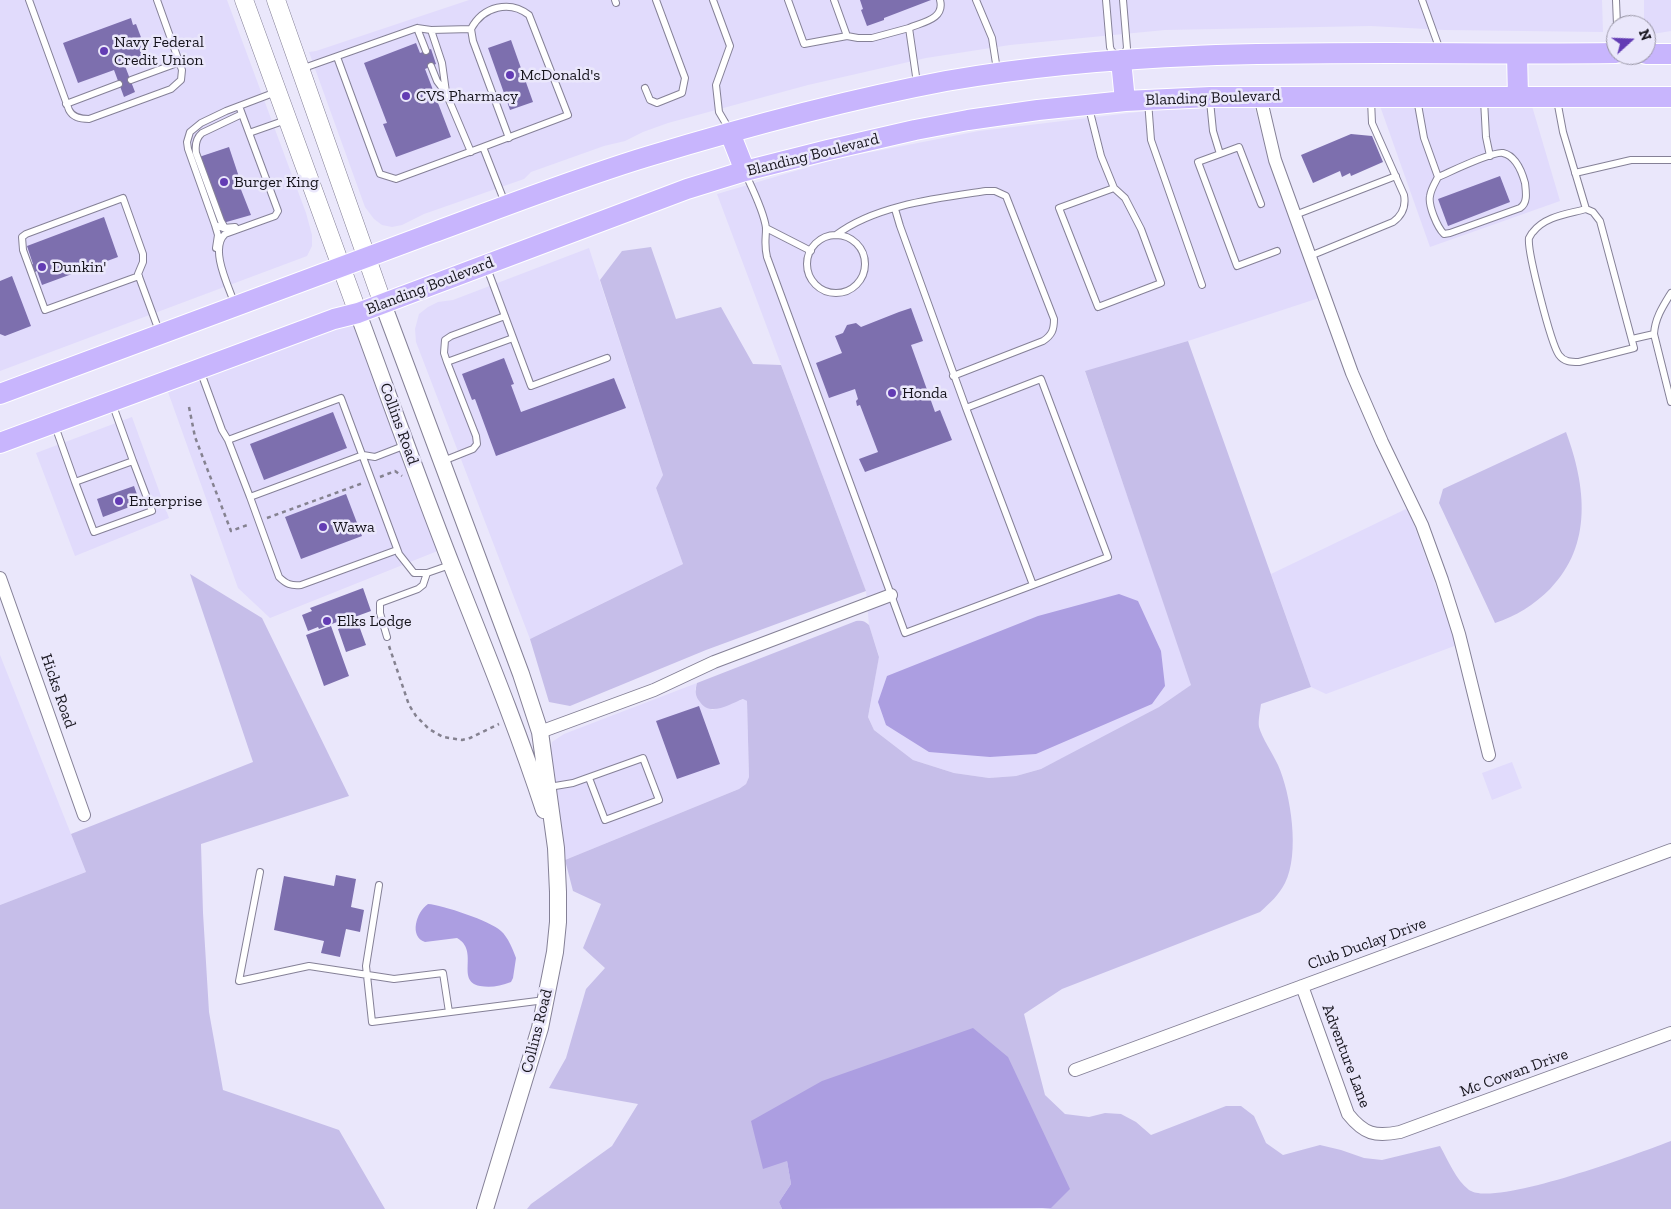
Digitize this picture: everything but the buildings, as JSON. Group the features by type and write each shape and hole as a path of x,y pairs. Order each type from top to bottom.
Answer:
{"main road":[{"name":"Collins Road","path":"244,0 358,313"},
{"name":"Collins Road","path":"276,0 383,304"},
{"path":"0,394 341,266 644,158 787,116 918,87 1050,66 1121,60 1246,54 1606,53"},
{"path":"1517,54 1518,96"},
{"path":"1656,54 1671,54"},
{"path":"1121,60 1125,101"},
{"name":"Blanding Boulevard","path":"0,443 334,319 383,304 687,189 745,171 923,129 1021,113 1089,105 1125,101 1210,97 1671,97"},
{"path":"730,133 745,171"}],"street":[{"path":"1260,96 1275,160 1352,373 1382,442 1422,525 1442,580 1459,634 1489,755"},
{"name":"Collins Road","path":"383,304 518,665 540,732 556,848 558,922 555,952 546,1000 529,1068 485,1209"},
{"name":"Collins Road","path":"358,313 451,565 480,634 528,760 556,848"},
{"name":"Hicks Road","path":"0,578 84,815"},
{"path":"540,732 654,690 714,662 891,595"},
{"name":"Club Duclay Drive","path":"1075,1070 1671,850"},
{"name":"Adventure Lane","path":"1302,986 1348,1114 1358,1127 1366,1131"},
{"name":"Mc Cowan Drive","path":"1366,1131 1382,1134 1400,1132 1671,1033"}],"lane":[{"path":"29,0 70,114 89,119 171,89 178,84 182,77 182,70 157,0"},
{"path":"645,88 650,100 656,103 682,93 685,78 656,0"},
{"path":"713,0 730,46 716,85 719,112 730,133"},
{"path":"788,0 804,44 847,36 872,38 909,28 938,15 941,5 940,0"},
{"path":"834,0 847,36"},
{"path":"976,0 992,38 997,74"},
{"path":"1106,0 1111,50 1121,60 1128,48 1123,0"},
{"path":"1422,0 1441,54"},
{"path":"1616,0 1617,15"},
{"path":"337,57 380,174 396,179 471,152 483,147 509,138 568,116 541,42 529,15 519,5 503,2 492,6 481,15 472,29 473,41 509,138"},
{"path":"300,70 417,28 431,30 472,29"},
{"path":"417,28 426,51"},
{"path":"909,28 918,87"},
{"path":"431,30 442,63 446,93"},
{"path":"130,80 180,62"},
{"path":"431,66 437,81 446,93 471,152"},
{"path":"66,104 119,84"},
{"path":"236,306 220,264 216,248 218,235 189,152 188,137 190,132 201,123 277,92"},
{"path":"1310,256 1398,219 1404,209 1404,194 1372,123 1370,96"},
{"path":"1416,96 1426,144 1438,177"},
{"path":"1484,96 1486,137 1490,156"},
{"path":"1557,96 1559,119 1586,209"},
{"path":"1210,97 1214,132 1220,154"},
{"path":"1148,100 1151,140 1202,285"},
{"path":"1089,105 1101,156 1114,188 1125,198 1137,221 1161,283 1098,307 1058,208 1114,188"},
{"path":"218,255 224,235 275,216 278,211 239,106"},
{"path":"225,228 220,222 196,153 195,144 197,138 202,133 242,114"},
{"path":"249,133 288,120"},
{"path":"483,147 506,206"},
{"path":"1261,204 1240,147 1198,162 1237,266 1277,251"},
{"path":"1499,153 1505,154 1512,158 1518,166 1524,180 1526,195 1524,203 1520,208 1444,234 1439,229 1430,200 1431,191 1438,177 1490,156 1499,153"},
{"path":"1575,173 1631,160 1671,160"},
{"path":"745,171 766,228 764,245 767,257 905,633 1108,558 1041,379 966,408"},
{"path":"1295,215 1396,176"},
{"path":"836,235 844,236 859,246 863,254 865,269 863,276 853,288 839,293 831,293 816,285 808,271 807,262 811,251 819,241 836,235 865,218 895,209 986,191 995,191 1006,196 1054,319 1054,330 1051,336 1043,341 954,376"},
{"path":"139,276 45,310 23,250 22,238 26,234 123,198 144,258 138,272 139,276 160,334"},
{"path":"895,209 954,376 1033,585"},
{"path":"1586,209 1593,212 1600,221 1634,348 1572,362 1561,357 1553,344 1531,258 1529,238 1533,231 1547,220 1586,209"},
{"path":"215,225 225,228 244,227"},
{"path":"766,228 811,251"},
{"path":"485,265 531,386 607,358"},
{"path":"1671,293 1659,313 1655,323 1654,334 1671,402"},
{"path":"441,462 472,449 477,444 476,436 444,353 445,340 505,316"},
{"path":"1632,339 1654,334"},
{"path":"448,362 513,338"},
{"path":"200,369 279,576 285,583 293,586 301,585 396,550"},
{"path":"228,440 341,398 396,550 414,573 427,574 451,565"},
{"path":"54,423 94,532 152,510 111,402"},
{"path":"250,497 363,455 376,456 407,445"},
{"path":"76,482 133,461"},
{"path":"387,637 380,613 380,603 418,589 423,585 427,574"},
{"path":"548,787 573,783 643,758 659,800 605,820 589,778"},
{"path":"260,872 239,981 309,966 394,979 443,973 449,1012"},
{"path":"380,885 366,966 372,1022 546,1000"}],"path":[{"path":"387,637 390,652 409,705 421,722 433,732 448,738 462,740 512,718"}],"shaded area":[{"path":"0,0 227,0 306,213 312,235 312,246 307,256 0,371"},
{"path":"469,0 1602,0 1603,32 1445,30 1371,26 1165,30 1010,45 926,58 808,85 668,123 625,141 604,146 531,172 524,179 424,214 402,225 392,227 382,225 374,219 365,207 309,52"},
{"path":"1644,0 1671,0 1671,31 1656,33 1656,15 1644,15"},
{"path":"1254,105 1267,153 1319,298 1085,372 1192,685 1159,707 1105,737 1041,769 1016,776 989,778 954,773 913,760 874,730 868,717 879,656 869,625 866,591 717,194 836,159 979,131 1172,108"},
{"path":"1380,106 1532,106 1560,201 1430,247"},
{"path":"651,247 676,319 721,307 753,364 781,365 866,591 706,650 570,706 549,702 530,639 683,564 656,488 663,475 600,280 622,251"},
{"path":"589,248 663,475 656,488 683,564 530,639 416,342 415,329 419,314 438,302 453,300"},
{"path":"355,320 440,550 270,618 238,588 168,392"},
{"path":"1188,341 1311,687 1261,704 1259,716 1259,727 1283,777 1290,807 1293,841 1290,871 1280,891 1260,912 1062,989 1024,1014 1045,1095 1065,1114 1089,1117 1105,1113 1121,1114 1136,1122 1151,1135 1226,1106 1241,1106 1254,1116 1266,1143 1283,1155 1320,1145 1364,1158 1382,1160 1440,1146 1464,1186 1469,1190 1484,1194 1507,1192 1568,1177 1671,1141 1671,1209 1042,1209 1051,1208 787,1161 791,1184 779,1202 782,1209 527,1209 531,1204 612,1146 638,1104 549,1088 566,1058 586,989 605,968 583,948 601,904 573,891 565,860 739,789 746,784 749,777 747,701 743,699 720,708 709,709 697,698 697,683 856,621 863,621 869,625 879,657 868,717 874,730 913,760 954,773 989,778 1016,776 1041,769 1159,707 1191,685 1085,371"},
{"path":"132,417 169,518 75,556 36,453"},
{"path":"1566,432 1573,452 1581,494 1582,514 1573,554 1564,572 1544,595 1510,617 1495,623 1439,503 1443,489"},
{"path":"1408,508 1457,645 1326,694 1311,687 1271,574"},
{"path":"190,574 262,618 349,796 201,844 209,1012 223,1090 339,1130 385,1209 0,1209 0,905 86,872 71,834 253,762"},
{"path":"1119,594 1138,601 1161,651 1165,686 1152,704 1036,754 990,757 929,752 886,725 878,702 887,676 1038,616"},
{"path":"0,655 86,872 0,905"},
{"path":"697,683 695,690 712,710 744,699 747,701 749,777 746,784 739,789 565,860 550,756 552,742 564,734"},
{"path":"1512,762 1522,788 1492,800 1482,773"},
{"path":"428,904 466,914 501,931 508,940 516,958 511,982 488,987 473,983 469,978 467,950 464,944 457,938 425,942 420,939 417,935 416,924 420,913"},
{"path":"973,1028 1008,1057 1070,1189 1051,1208 782,1209 779,1202 791,1184 787,1161 763,1169 751,1121 822,1081"}],"place":[{"name":"Navy Federal Credit Union","path":"104,51"},
{"name":"McDonald's","path":"510,75"},
{"name":"CVS Pharmacy","path":"406,96"},
{"name":"Burger King","path":"224,182"},
{"name":"Dunkin'","path":"42,267"},
{"name":"Honda","path":"892,393"},
{"name":"Enterprise","path":"119,501"},
{"name":"Wawa","path":"323,527"},
{"name":"Elks Lodge","path":"327,621"}]}
